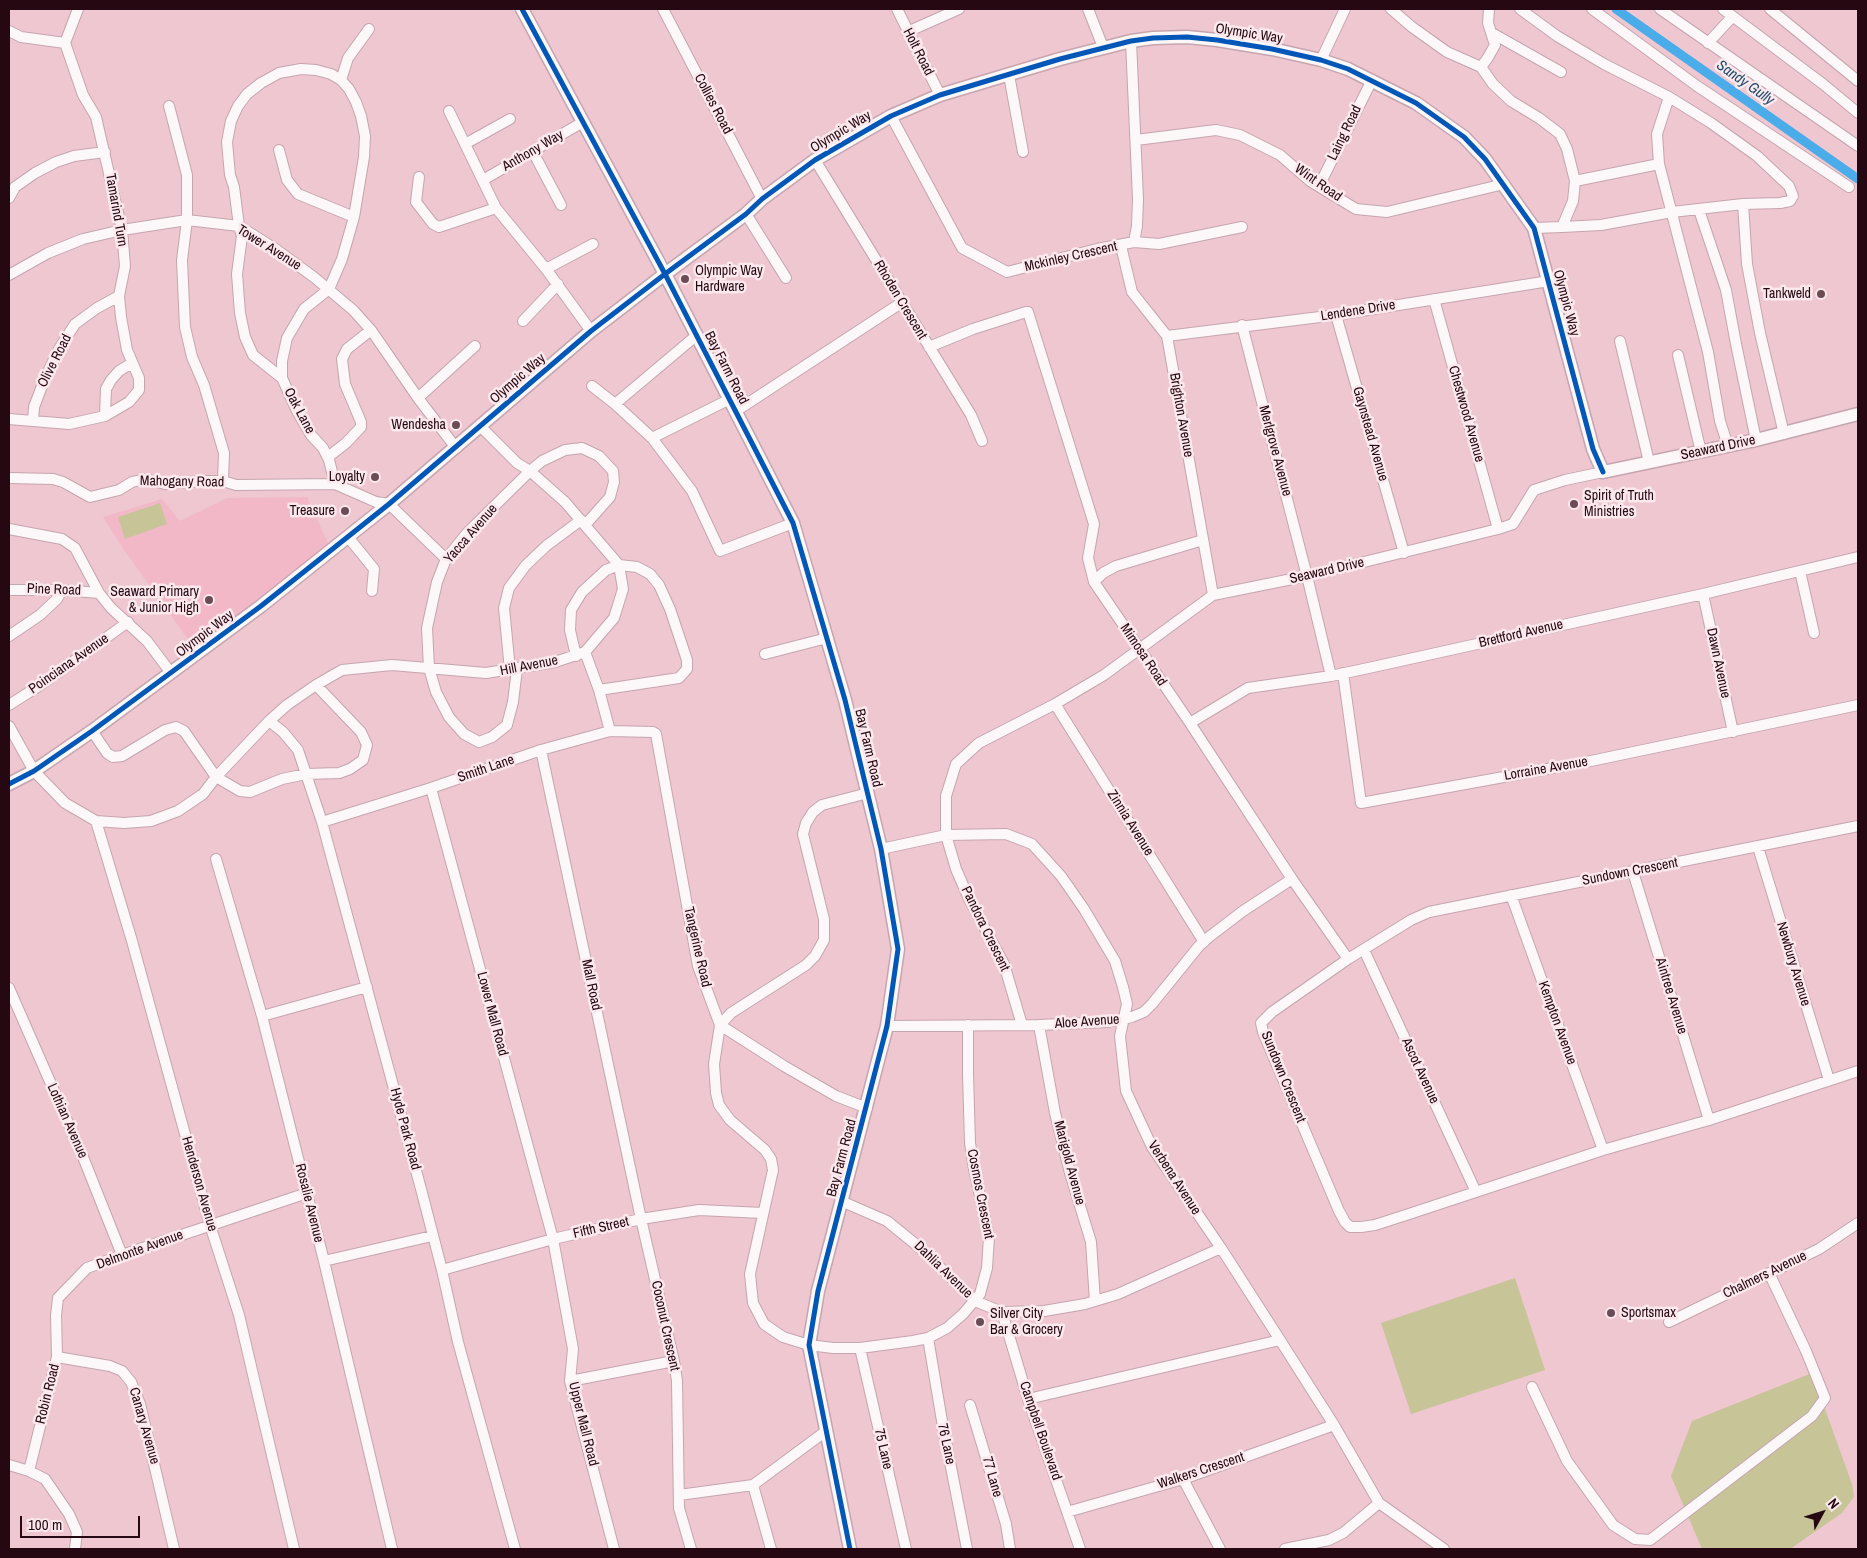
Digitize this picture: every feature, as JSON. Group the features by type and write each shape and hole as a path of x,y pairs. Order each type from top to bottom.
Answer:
{"street":[{"path":"9,31 21,37 66,43 78,9"},
{"name":"Bay Farm Road","path":"522,9 665,274 793,523 846,700 881,849 898,948 887,1026 818,1291 809,1345 850,1549"},
{"name":"Holt Road","path":"897,9 940,95"},
{"path":"907,32 959,9"},
{"path":"1088,9 1103,48"},
{"path":"1322,60 1345,9"},
{"path":"1391,9 1447,52 1481,67 1493,84 1511,100 1560,134 1567,149 1575,181 1573,201 1562,227"},
{"path":"1481,67 1488,59 1495,45 1488,23 1489,9"},
{"path":"1520,9 1557,36 1711,123 1757,156 1789,186 1793,196 1790,201 1780,203 1743,204 1672,212 1601,225 1534,228"},
{"path":"1592,9 1697,86 1848,187"},
{"path":"1660,9 1858,146"},
{"path":"1723,9 1823,84 1858,113"},
{"path":"1770,9 1858,81"},
{"name":"Collies Road","path":"666,10 762,199"},
{"path":"1708,43 1732,17"},
{"path":"341,80 348,58 369,29"},
{"path":"1492,33 1561,72"},
{"name":"Olympic Way","path":"9,784 34,771 172,673 348,537 456,448 591,331 815,160 891,116 940,95 1131,41 1187,37 1218,40 1322,60 1372,80 1416,103 1464,136 1485,159 1534,228 1593,449 1603,472"},
{"name":"Mckinley Crescent","path":"891,116 962,248 1007,272 1097,249 1121,246 1134,242 1138,226 1138,199 1131,41"},
{"name":"Tamarind Turn","path":"9,419 69,424 105,416 129,402 139,390 139,378 127,350 119,296 125,266 122,230 96,117 83,95 66,43"},
{"path":"282,378 253,355 245,337 240,313 237,279 242,236 234,187 230,175 227,142 231,121 247,94 261,83 279,73 301,69 331,74 341,80 349,89 362,116 365,136 364,157 354,217 342,259 329,289"},
{"path":"1009,75 1023,152"},
{"name":"Laing Road","path":"1319,186 1372,80"},
{"path":"1668,97 1657,134 1659,164 1708,352 1720,421 1728,446"},
{"path":"169,106 187,175 187,220 182,260 185,327 192,357 204,385 224,453 223,481"},
{"path":"448,112 496,208 558,284 591,331"},
{"path":"465,144 510,119"},
{"name":"Anthony Way","path":"483,180 583,122"},
{"name":"Wint Road","path":"1136,140 1216,130 1240,135 1280,155 1319,186 1356,210 1387,212 1504,184"},
{"path":"279,150 288,180 298,194 354,217"},
{"path":"9,198 12,188 56,162 74,156 105,152"},
{"path":"533,152 562,205"},
{"name":"Rhoden Crescent","path":"815,160 971,415 982,441"},
{"path":"1575,181 1659,164"},
{"path":"419,176 416,202 433,224 439,227 496,208"},
{"path":"1743,204 1747,264 1753,298 1784,434"},
{"path":"1699,210 1726,290 1756,440"},
{"path":"746,214 786,278"},
{"name":"Tower Avenue","path":"9,274 57,249 84,239 122,230 187,220 239,226 277,250 329,289 353,310 371,330 418,398 456,448"},
{"path":"1134,242 1159,244 1242,228"},
{"path":"546,269 593,244"},
{"name":"Brighton Avenue","path":"1121,246 1132,292 1167,336 1213,595"},
{"name":"Lendene Drive","path":"1167,336 1336,315 1549,282"},
{"path":"523,321 558,284"},
{"name":"Oak Lane","path":"329,289 304,309 287,338 282,361 282,378 310,435 323,448 328,457 335,484"},
{"name":"Olive Road","path":"33,421 34,407 45,378 59,349 75,324 97,308 119,296"},
{"name":"Chestwood Avenue","path":"1434,299 1498,529"},
{"path":"736,411 901,303"},
{"name":"Mimosa Road","path":"929,347 973,329 1026,312 1029,314 1094,524 1088,558 1094,582 1190,723 1292,879 1348,959"},
{"name":"Gaynstead Avenue","path":"1336,315 1404,553"},
{"name":"Merlgrove Avenue","path":"1242,326 1331,676"},
{"path":"328,457 346,443 361,427 361,422 344,384 342,359 347,349 371,330"},
{"path":"615,404 697,336"},
{"path":"1620,341 1649,462"},
{"path":"418,398 475,346"},
{"path":"1678,355 1701,452"},
{"path":"105,416 106,389 119,371 132,363"},
{"path":"592,386 652,438 692,490 720,551 793,523"},
{"path":"652,438 730,399"},
{"name":"Seaward Drive","path":"946,835 946,796 956,764 979,743 1055,704 1104,675 1213,595 1307,576 1498,529 1513,524 1534,490 1565,480 1784,434 1858,414"},
{"path":"480,426 518,463 530,471 565,502 619,565 623,589 614,618 580,654"},
{"name":"Yacca Avenue","path":"582,448 599,456 613,471 614,482 610,497 583,522 546,546 526,565 509,588 504,608 513,670 513,702 507,725 492,737 479,742 464,734 449,717 436,692 429,668 427,628 437,582 446,559 468,532 530,471 542,461 565,450 582,448"},
{"name":"Mahogany Road","path":"9,478 53,479 63,482 90,497 119,490 132,482 145,479 165,484 223,481 236,485 335,484 376,502 389,504"},
{"path":"389,504 446,559"},
{"path":"9,529 62,539 75,548 99,593 111,608 147,642 172,673"},
{"path":"348,537 374,568 372,591"},
{"path":"1094,582 1103,573 1116,566 1204,540"},
{"name":"Brettford Avenue","path":"1190,723 1248,688 1331,676 1704,594 1858,557"},
{"path":"600,690 678,678 687,669 687,660 670,609 659,584 650,574 637,567 619,565 606,570 582,592 571,610 570,630 580,654 600,690 610,731"},
{"path":"1800,571 1814,633"},
{"name":"Pine Road","path":"9,590 62,590 99,593"},
{"path":"9,636 40,615 57,599 62,590"},
{"name":"Dawn Avenue","path":"1704,594 1733,732"},
{"name":"Poinciana Avenue","path":"9,706 128,622"},
{"path":"765,654 827,638"},
{"name":"Hill Avenue","path":"96,821 124,823 151,821 178,811 203,794 216,777 287,706 316,685 342,670 392,665 486,673 555,662 580,654"},
{"name":"Lorraine Avenue","path":"1342,673 1360,803 1586,762 1858,705"},
{"path":"92,731 107,753 113,757 122,756 165,730 176,727 184,731 216,777 240,791 250,792 282,779 306,774 339,773 350,769 363,760 367,745 361,732 316,685"},
{"name":"Zinnia Avenue","path":"1055,704 1204,942"},
{"name":"Hyde Park Road","path":"270,721 283,732 298,750 322,822 442,1270 458,1342 515,1549"},
{"path":"9,726 34,771 66,803 96,821"},
{"name":"Smith Lane","path":"322,822 431,788 541,750 610,731 653,732"},
{"name":"Tangerine Road","path":"653,732 656,734 698,966 720,1025"},
{"name":"Mall Road","path":"541,750 641,1219"},
{"name":"Lower Mall Road","path":"431,788 553,1239"},
{"path":"867,1108 836,1096 784,1066 720,1025 731,1013 806,964 815,956 824,940 824,919 804,834 806,823 812,812 822,805 868,793"},
{"name":"Henderson Avenue","path":"96,821 132,941 210,1225 239,1315 294,1549"},
{"name":"Sundown Crescent","path":"1858,826 1429,912 1411,920 1348,959 1272,1012 1261,1023 1266,1040 1345,1222 1350,1227 1375,1225 1603,1150 1709,1120 1858,1071"},
{"name":"Verbena Avenue","path":"946,835 1006,834 1032,844 1061,876 1084,909 1115,961 1127,1004 1120,1036 1126,1091 1152,1147 1221,1248 1280,1340 1334,1425 1379,1503 1444,1549"},
{"path":"881,849 946,835"},
{"name":"Pandora Crescent","path":"946,835 956,869 966,892 1004,964 1022,1024"},
{"name":"Newbury Avenue","path":"1758,847 1829,1080"},
{"name":"Rosalie Avenue","path":"216,859 262,1016 324,1261 392,1549"},
{"name":"Aintree Avenue","path":"1633,872 1709,1120"},
{"name":"Aloe Avenue","path":"887,1026 1039,1025 1108,1022 1123,1020 1140,1014 1152,1004 1204,942 1243,911 1292,879"},
{"name":"Kempton Avenue","path":"1511,895 1603,1150"},
{"name":"Ascot Avenue","path":"1364,950 1476,1192"},
{"path":"262,1016 367,987"},
{"name":"Lothian Avenue","path":"9,988 83,1157 122,1255"},
{"name":"Cosmos Crescent","path":"720,1025 714,1064 716,1093 719,1105 730,1120 765,1150 771,1159 773,1170 750,1274 753,1303 764,1324 783,1337 809,1345 860,1348 896,1345 928,1338 947,1328 975,1301 984,1281 990,1252 990,1237 970,1143 968,1025"},
{"name":"Marigold Avenue","path":"1039,1025 1055,1112 1070,1174 1091,1242 1095,1301"},
{"name":"Delmonte Avenue","path":"87,1268 307,1193"},
{"name":"Dahlia Avenue","path":"841,1201 887,1221 919,1247 975,1301 1002,1312 1044,1312 1095,1301 1118,1294 1221,1248"},
{"name":"Fifth Street","path":"442,1270 553,1239 641,1219 699,1210 763,1213"},
{"name":"Coconut Crescent","path":"641,1219 674,1361 677,1381 679,1508 691,1549"},
{"name":"Chalmers Avenue","path":"1669,1322 1819,1249 1858,1223"},
{"path":"324,1261 432,1236"},
{"name":"Upper Mall Road","path":"553,1239 573,1349 570,1381 614,1549"},
{"name":"Robin Road","path":"29,1471 58,1357 56,1314 58,1298 87,1268"},
{"path":"1532,1387 1567,1461 1613,1525 1635,1540 1650,1540 1812,1416 1825,1398 1769,1273"},
{"name":"Campbell Boulevard","path":"1002,1312 1028,1399 1080,1549"},
{"name":"76 Lane","path":"928,1338 967,1549"},
{"path":"1028,1399 1280,1340"},
{"name":"75 Lane","path":"860,1348 906,1549"},
{"name":"Canary Avenue","path":"58,1357 110,1366 122,1370 131,1382 140,1404 174,1549"},
{"path":"570,1381 674,1361"},
{"name":"77 Lane","path":"970,1405 1006,1524 1010,1549"},
{"name":"Walkers Crescent","path":"1067,1512 1183,1479 1334,1425"},
{"path":"679,1495 753,1485 826,1431"},
{"path":"9,1465 29,1471 45,1479 69,1514 77,1532 75,1549"},
{"path":"1183,1479 1220,1549"},
{"path":"753,1485 771,1549"},
{"path":"1285,1549 1330,1540 1344,1533 1379,1503"}],"shaded area":[{"name":"Seaward Primary & Junior High","path":"307,497 329,545 195,649 124,550 103,517 162,499 180,521 227,498"},
{"path":"160,503 167,524 125,539 118,517"},
{"path":"1515,1278 1545,1370 1411,1414 1381,1323"},
{"path":"1812,1373 1852,1484 1854,1497 1842,1513 1790,1549 1702,1549 1671,1476 1692,1421"}],"waterway":[{"name":"Sandy Gully","path":"1616,9 1858,179"}],"cycle path":[{"path":"522,9 665,274 793,523 845,700 881,849 898,949 887,1026 818,1291 809,1345 850,1549"},
{"path":"9,784 34,771 92,731 261,606 389,504 591,331 815,160 891,116 940,95 1060,59 1131,41 1187,37 1272,49 1321,60 1348,69 1416,103 1464,137 1485,159 1534,228 1593,449 1603,472"}],"place":[{"name":"Olympic Way Hardware","path":"685,279"},
{"name":"Tankweld","path":"1821,294"},
{"name":"Wendesha","path":"456,425"},
{"name":"Loyalty","path":"375,477"},
{"name":"Spirit of Truth Ministries","path":"1574,504"},
{"name":"Treasure","path":"345,511"},
{"name":"Seaward Primary & Junior High","path":"209,600"},
{"name":"Sportsmax","path":"1611,1313"},
{"name":"Silver City Bar & Grocery","path":"980,1322"}]}
